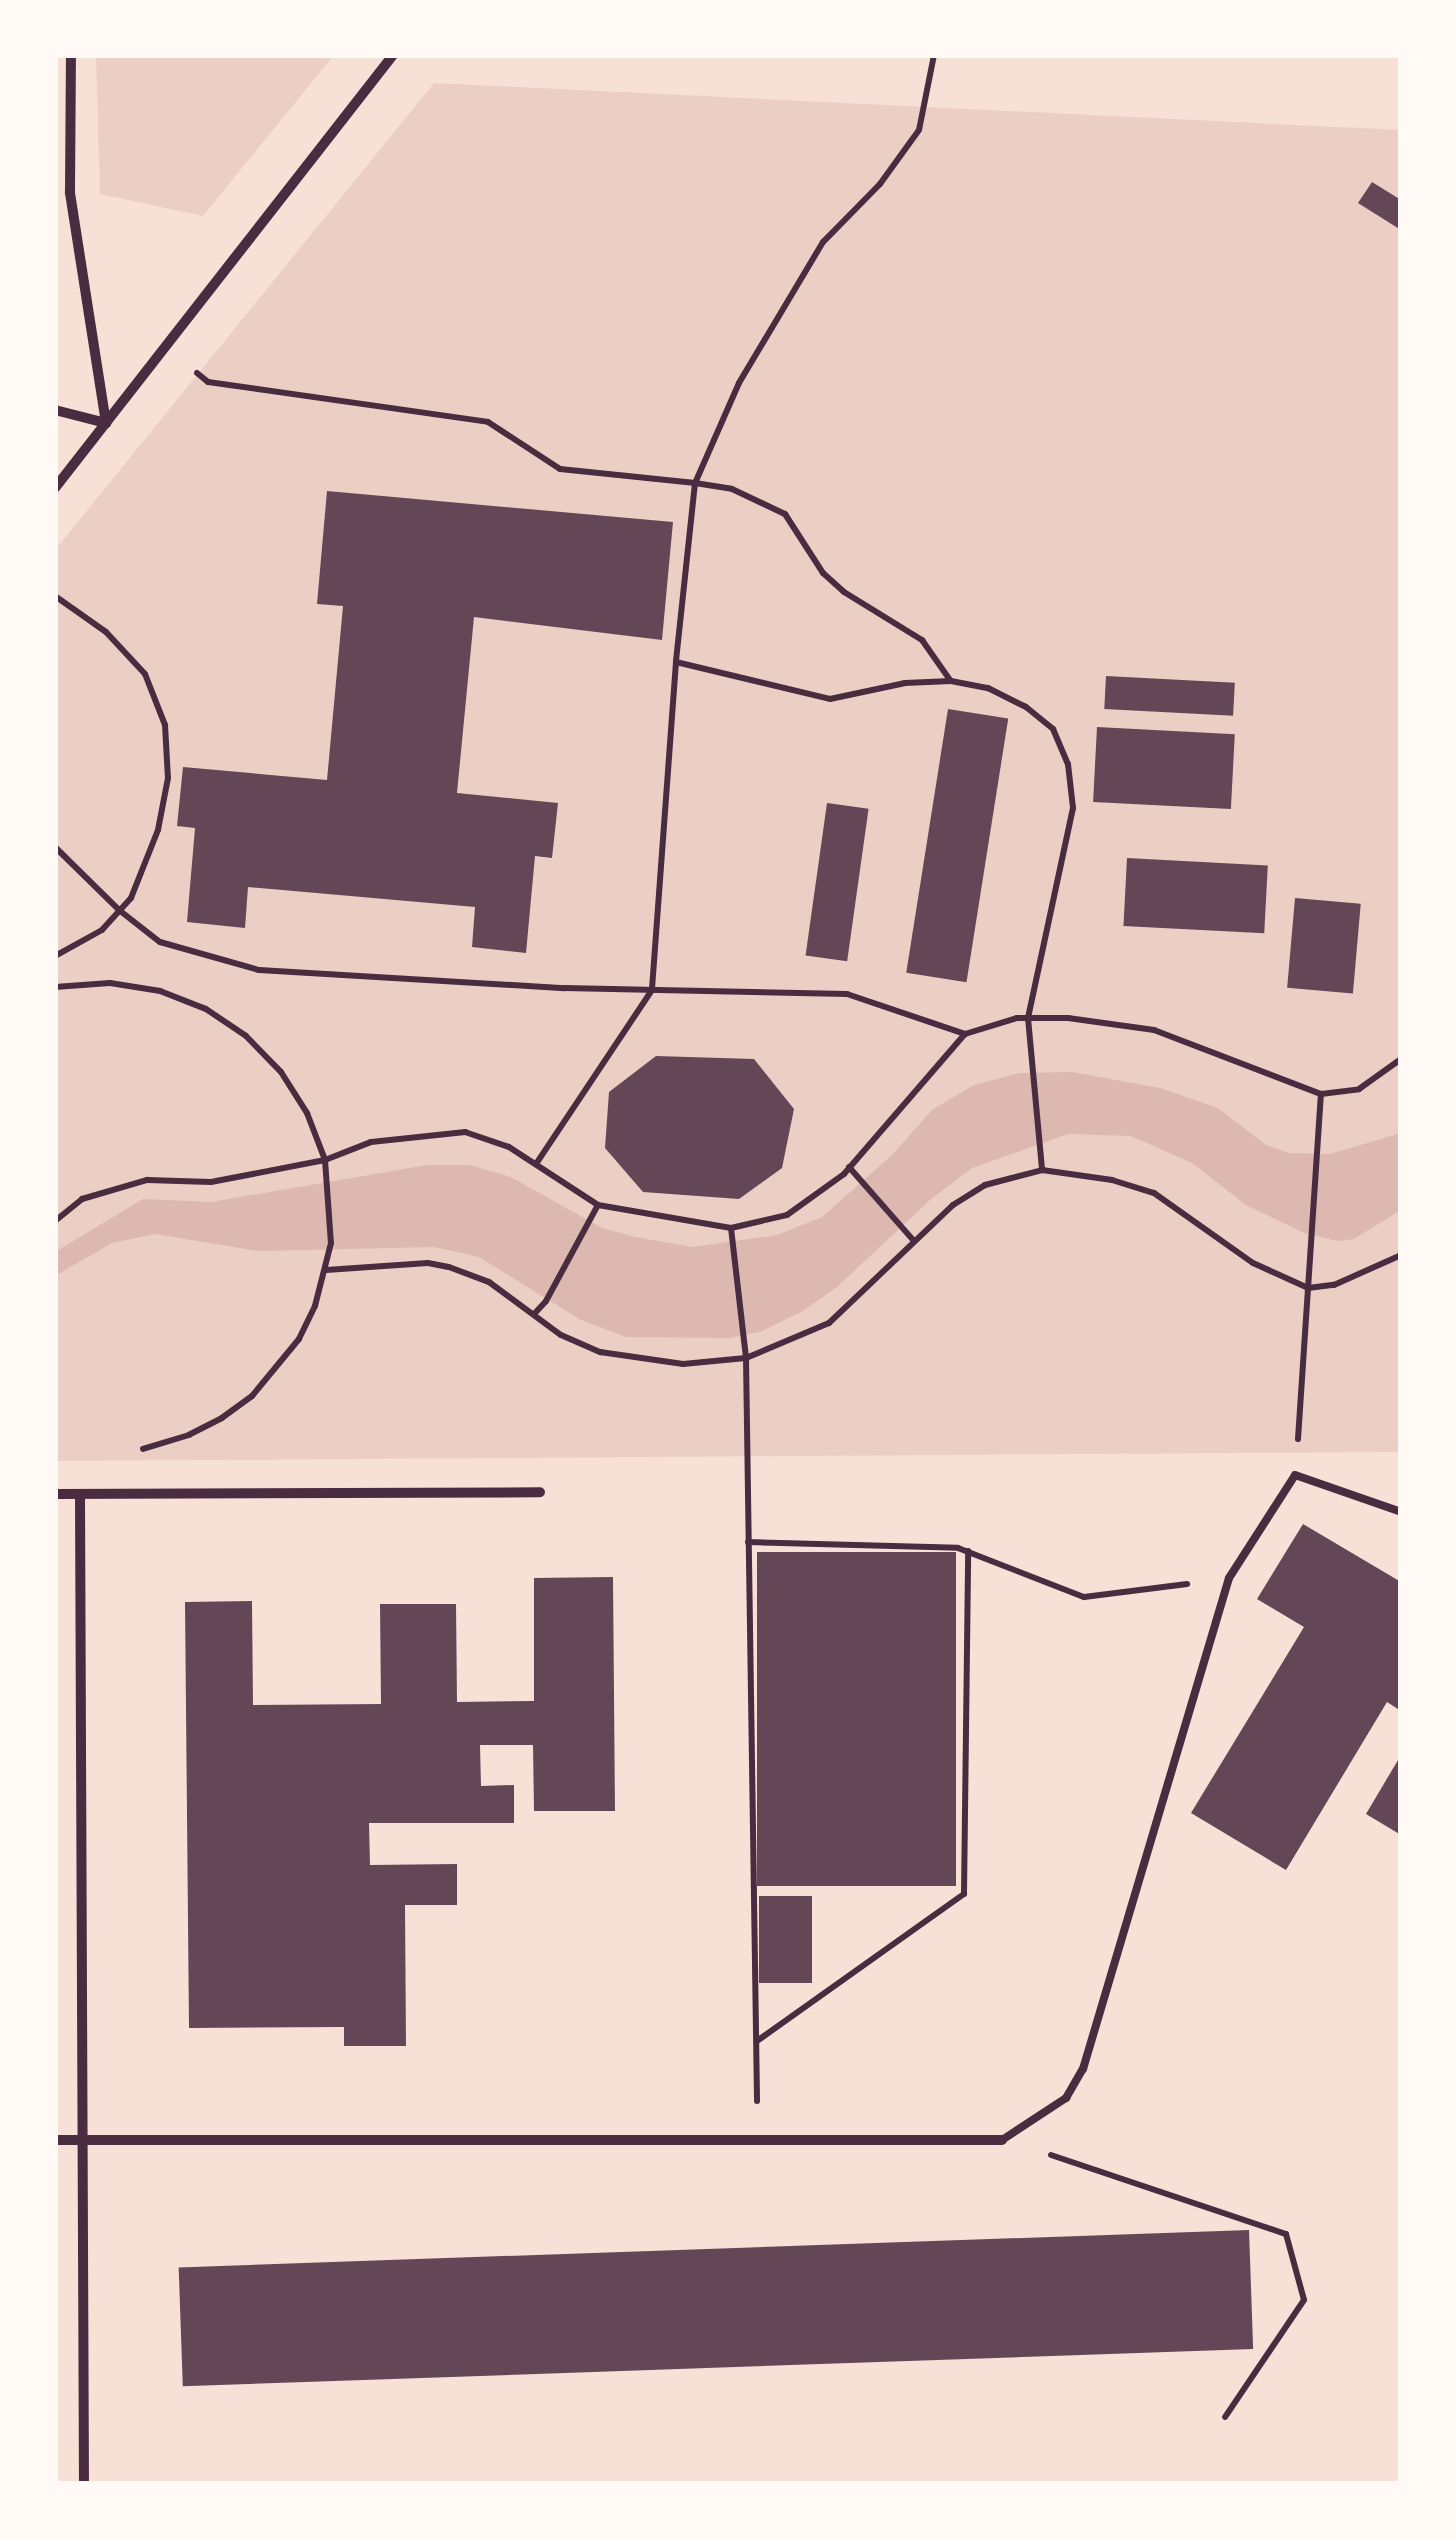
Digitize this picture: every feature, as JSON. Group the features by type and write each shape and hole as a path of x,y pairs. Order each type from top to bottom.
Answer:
{"street":[{"path":"71,55 70,192 106,423"},
{"path":"55,488 392,55"},
{"path":"55,410 106,423"},
{"path":"55,1494 540,1492"},
{"path":"80,1494 84,2484"},
{"path":"55,2140 1002,2140"}],"lane":[{"path":"1002,2140 1066,2098 1084,2069 1230,1578 1296,1476 1401,1512"}],"path":[{"path":"536,1164 652,990 676,662 695,484 738,383 823,242 880,184 919,130 934,55"},
{"path":"166,347 208,382 488,422 560,469 732,489 785,514 823,573 844,592 922,640 950,681"},
{"path":"55,596 106,632 145,674 165,725 168,778 158,830 131,898 102,930 55,956"},
{"path":"676,662 830,699 905,683 950,681 988,688 1026,707 1053,729 1068,764 1073,808 1028,1018 1042,1170"},
{"path":"55,847 120,910 160,942 259,970 652,990 846,994 965,1034 1028,1018 1068,1018 1154,1030 1321,1094 1359,1089 1401,1059"},
{"path":"55,987 110,983 160,992 206,1009 246,1036 281,1072 307,1114 325,1160 332,1215 326,1270 299,1339 252,1396 189,1435 135,1450"},
{"path":"55,1221 82,1200 147,1180 211,1182 325,1160 371,1142 465,1132 509,1147 598,1205 731,1228 787,1215 849,1167 965,1034"},
{"path":"1296,1476 1321,1094"},
{"path":"849,1167 914,1242"},
{"path":"326,1270 428,1263 449,1267 488,1282 561,1335 600,1352 683,1364 746,1358 829,1323 953,1205 985,1185 1042,1170 1112,1180 1154,1193 1253,1263 1308,1288 1334,1284 1401,1255"},
{"path":"534,1313 546,1301 598,1205"},
{"path":"731,1228 746,1358 758,2137"},
{"path":"748,1542 968,1551 1084,1597 1230,1578"},
{"path":"756,2042 964,1894 968,1551"},
{"path":"1002,2140 1286,2234 1304,2300 1225,2418"}],"shaded area":[{"path":"96,55 334,55 203,216 100,194"},
{"path":"434,83 1401,130 1401,1452 55,1461 55,550"},
{"path":"1072,1072 1160,1088 1218,1108 1266,1145 1289,1153 1330,1154 1401,1133 1401,1210 1354,1239 1337,1241 1304,1233 1246,1205 1192,1163 1131,1136 1068,1134 972,1168 930,1200 837,1287 803,1311 760,1332 730,1338 626,1337 581,1320 479,1257 434,1247 258,1251 155,1234 112,1243 55,1276 55,1252 143,1199 211,1202 427,1165 470,1165 511,1177 602,1228 635,1237 693,1247 777,1235 822,1217 892,1155 932,1110 974,1085 1020,1073"}],"building":[{"path":"1372,182 1401,200 1401,230 1358,203"},
{"path":"327,491 673,522 662,640 474,617 457,793 558,803 552,858 535,856 526,953 472,947 475,907 248,887 245,928 187,922 195,828 177,826 183,767 327,780 343,606 317,604"},
{"path":"1106,676 1235,683 1233,716 1104,709"},
{"path":"948,709 1008,719 966,982 906,973"},
{"path":"1097,727 1235,734 1231,809 1093,802"},
{"path":"827,803 869,809 847,961 806,956"},
{"path":"1127,858 1268,865 1264,933 1123,926"},
{"path":"1295,898 1361,904 1353,993 1287,988"},
{"path":"656,1056 754,1059 794,1109 782,1168 739,1199 643,1192 605,1148 609,1092"},
{"path":"1303,1524 1401,1582 1401,1711 1387,1702 1286,1870 1191,1813 1304,1627 1257,1599"},
{"path":"757,1552 956,1552 956,1886 757,1886"},
{"path":"613,1577 615,1811 534,1811 533,1745 480,1745 481,1786 514,1785 514,1823 369,1823 370,1865 457,1864 457,1905 405,1905 406,2046 344,2046 344,2027 189,2028 185,1602 252,1601 253,1705 381,1704 380,1604 456,1604 457,1702 534,1701 534,1578"},
{"path":"1401,1755 1401,1835 1366,1814"},
{"path":"759,1896 812,1896 812,1983 759,1983"},
{"path":"1249,2230 1253,2349 183,2386 179,2267"}]}
